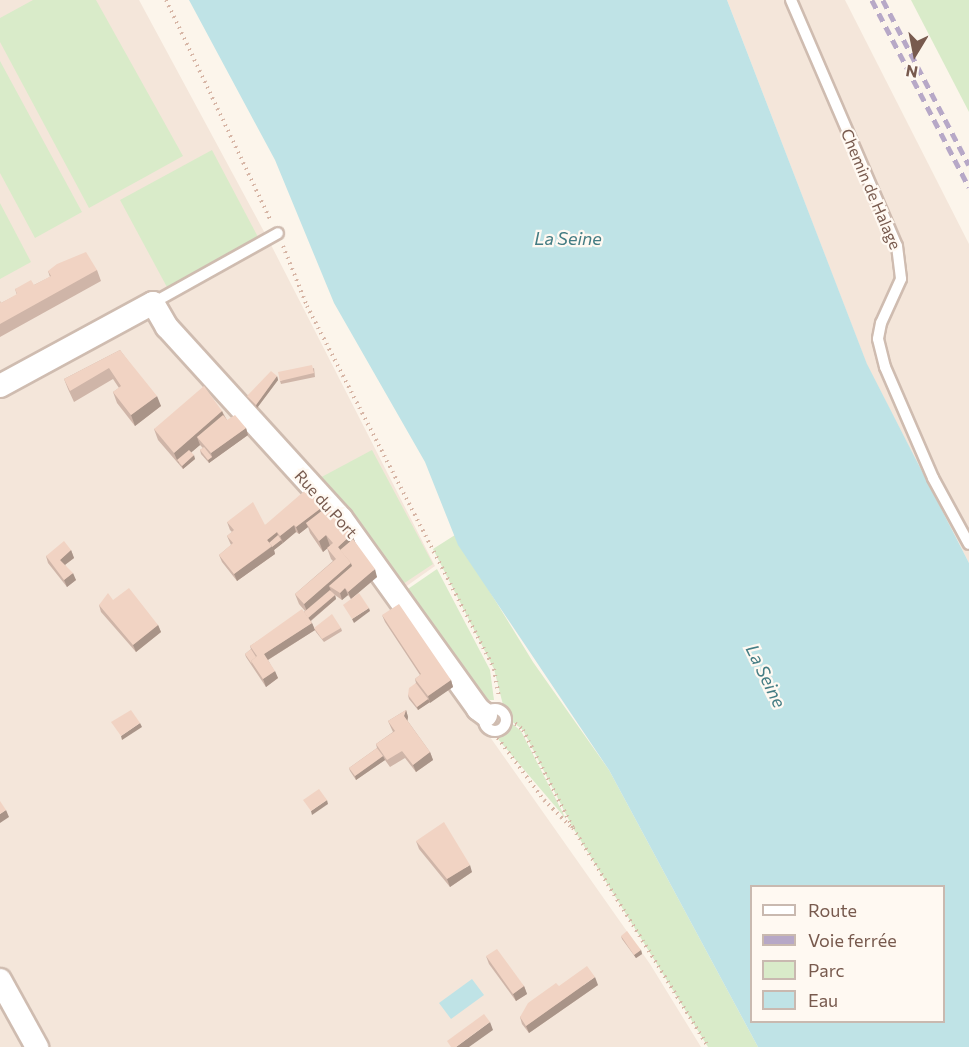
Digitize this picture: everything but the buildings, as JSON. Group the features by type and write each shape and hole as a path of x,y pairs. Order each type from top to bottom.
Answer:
{"street":[{"path":"0,386 153,303"},
{"name":"Rue du Port","path":"153,303 167,327 341,518 478,709 495,720"},
{"path":"0,980 37,1047"}],"lane":[{"name":"Chemin de Halage","path":"791,0 897,246 901,279 881,323 878,339 885,367 933,478 969,544"},
{"path":"153,303 278,233"}],"path":[{"path":"166,0 278,233 307,306 494,669 497,741 544,800 573,828"},
{"path":"495,720 523,730 573,828 708,1047"}],"shaded area":[{"path":"0,0 139,0 268,239 435,566 401,590 416,632 650,964 701,1047 0,1047"},
{"path":"727,0 845,0 969,244 969,563 867,365"}],"green space":[{"path":"33,0 96,0 183,156 89,208 0,42 0,18"},
{"path":"911,0 969,0 969,112"},
{"path":"0,61 82,212 35,238 0,173"},
{"path":"212,150 259,239 168,289 120,200"},
{"path":"0,203 31,262 0,279"},
{"path":"372,450 433,564 400,586 316,480"},
{"path":"455,535 533,662 609,770 758,1047 708,1047 573,828 523,730 506,717 494,669 433,549"},
{"path":"437,569 490,670 494,700 478,700 405,591"},
{"path":"509,721 521,731 566,819 498,739 497,733"}],"water":[{"name":"La Seine","path":"189,0 727,0 867,364 969,563 969,1047 758,1047 609,770 458,545 425,462 334,303 275,160"},
{"path":"472,979 484,995 451,1019 439,1003"}],"railway":[{"path":"872,0 969,187"},
{"path":"883,0 969,165"}]}
